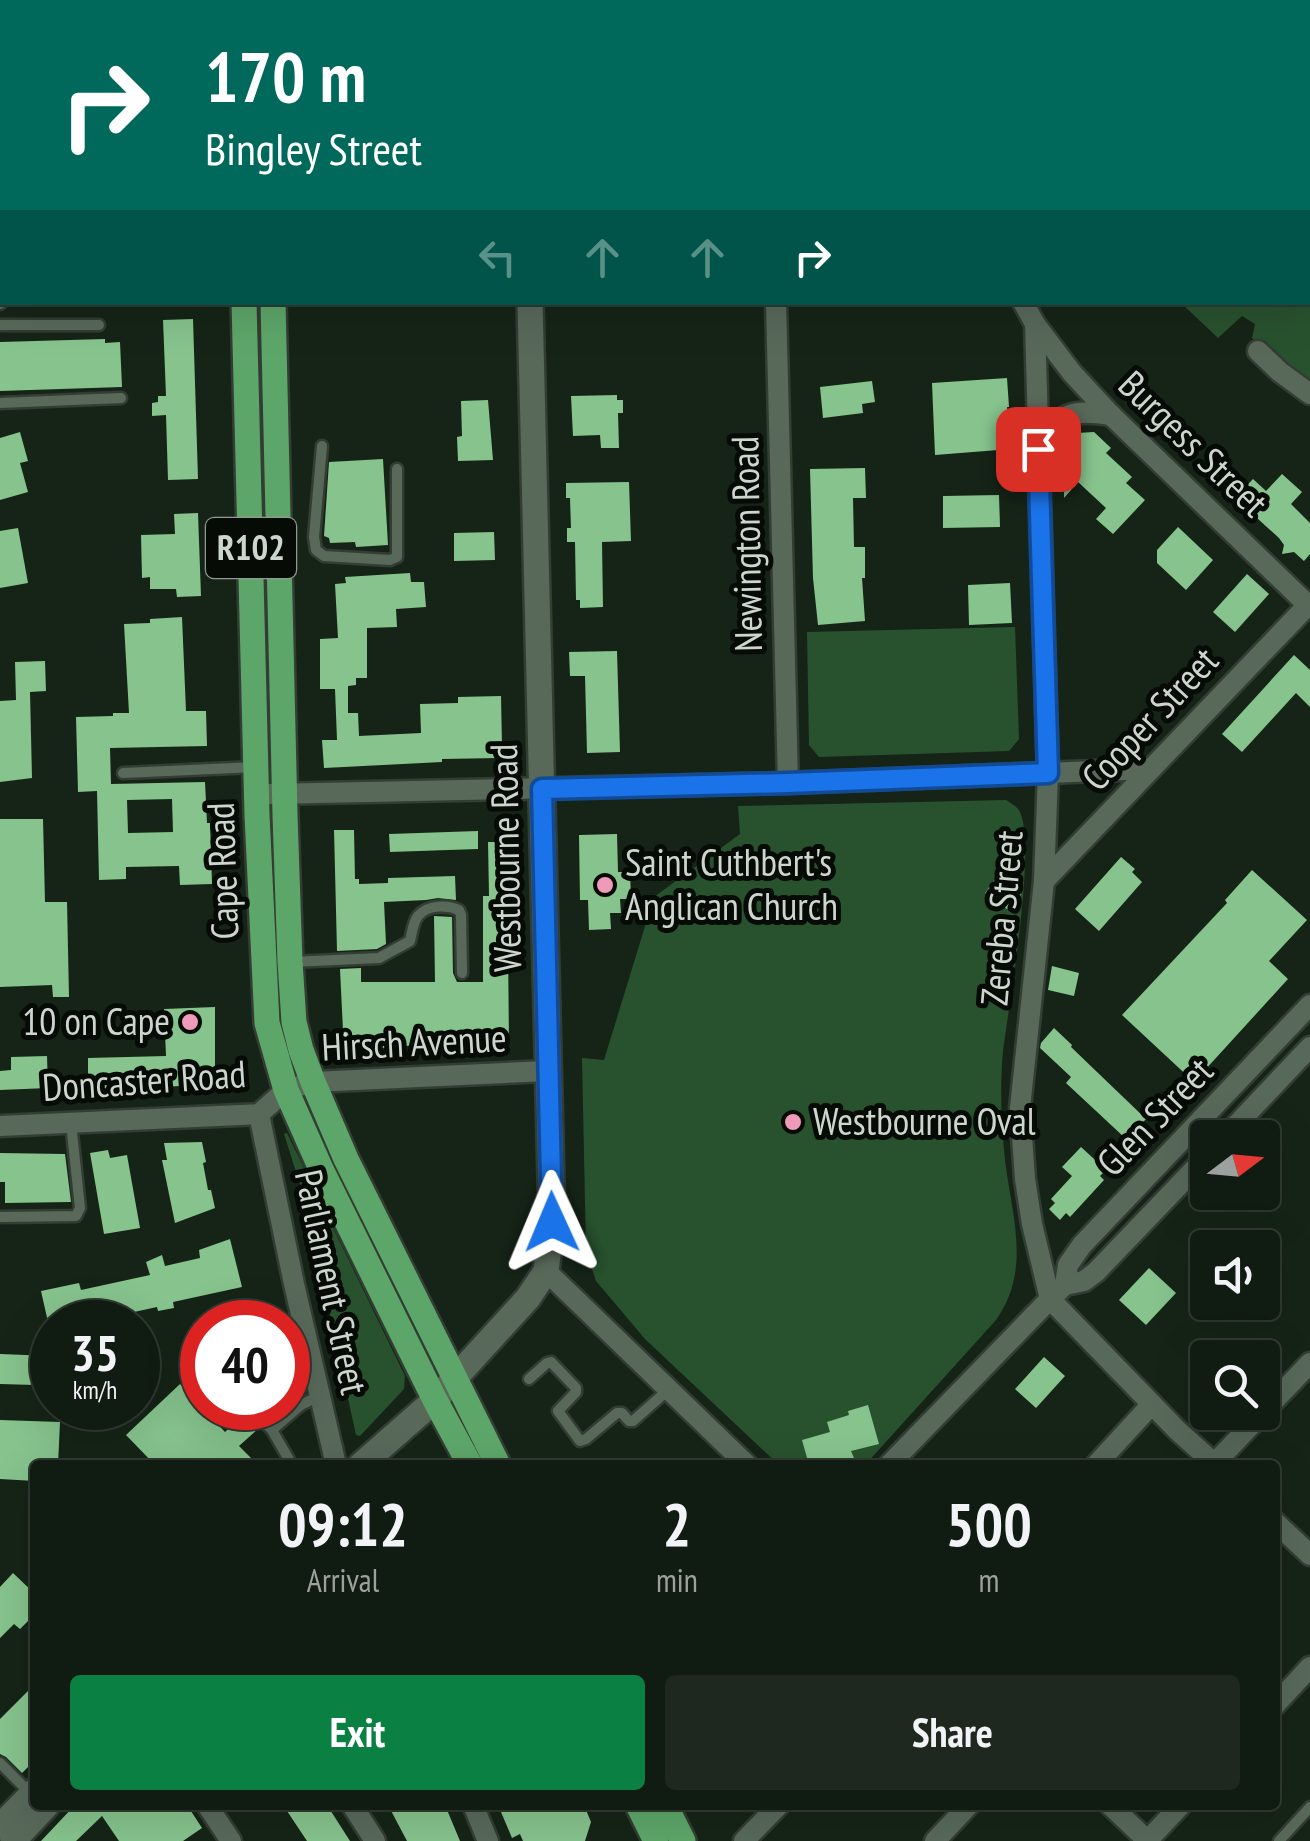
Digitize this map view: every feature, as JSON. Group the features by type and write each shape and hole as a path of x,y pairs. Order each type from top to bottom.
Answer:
{"main road":[{"name":"Cape Road","path":"244,305 267,1023 286,1090 435,1400"},
{"name":"Cape Road","path":"273,305 294,1022 313,1082 346,1158 455,1378"},
{"name":"R102","path":"455,1378 496,1460"},
{"name":"R102","path":"435,1400 467,1460"},
{"path":"640,1810 656,1841"},
{"path":"668,1810 683,1841"}],"street":[{"name":"Westbourne Road","path":"366,1460 435,1400 528,1298 546,1271 552,1222 530,305"},
{"name":"Newington Road","path":"776,305 788,783"},
{"name":"Zereba Street","path":"1025,305 1035,324 1048,773 1044,881 1020,1108 1032,1224 1057,1292"},
{"name":"Burgess Street","path":"1035,324 1072,373 1111,415 1309,606"},
{"path":"1258,351 1310,394"},
{"path":"1038,449 1052,425 1061,418 1083,412 1111,415"},
{"name":"Cooper Street","path":"1044,881 1309,606"},
{"path":"258,794 788,783 1148,770"},
{"name":"Glen Street","path":"894,1460 1057,1292 1068,1264 1082,1245 1310,1007"},
{"name":"Glen Street","path":"1241,1120 1310,1047"},
{"name":"Hirsch Avenue","path":"286,1090 313,1082 547,1071"},
{"name":"Doncaster Road","path":"0,1126 259,1114 286,1090"},
{"name":"Parliament Street","path":"259,1114 299,1300"},
{"name":"Glen Street","path":"1057,1292 1096,1272 1190,1174"},
{"path":"546,1271 742,1460"},
{"path":"1057,1292 1152,1404 1211,1460"},
{"name":"Parliament Street","path":"310,1354 335,1460"},
{"path":"1219,1460 1310,1363"},
{"path":"1101,1460 1152,1404"},
{"path":"1280,1527 1310,1555"},
{"path":"1280,1699 1310,1666"},
{"path":"30,1804 0,1830 10,1841 30,1810"},
{"path":"209,1810 231,1841"},
{"path":"355,1810 375,1841"},
{"path":"475,1810 488,1841"},
{"path":"744,1841 773,1810"},
{"path":"935,1841 965,1810"},
{"path":"1115,1810 1148,1841 1176,1810"}],"lane":[{"path":"0,326 99,325"},
{"path":"0,403 121,398"},
{"path":"322,446 314,538 316,550 324,556 390,560 396,557 396,469"},
{"path":"123,773 257,767"},
{"path":"290,962 386,956 410,941 416,918 422,912 452,907 461,915 462,973"},
{"path":"0,1218 76,1216 80,1208 71,1123"},
{"path":"529,1378 552,1362 576,1388 558,1411 581,1442 619,1412 633,1421 668,1389"},
{"path":"310,1400 319,1396"},
{"path":"270,1430 289,1460"},
{"path":"0,1763 30,1790"},
{"path":"1279,1841 1310,1807"}],"green space":[{"path":"1183,305 1310,305 1310,384 1252,338 1255,324 1242,316 1218,338"},
{"path":"1015,627 1019,739 1009,751 819,757 809,745 807,632"},
{"name":"Westbourne Oval","path":"1006,800 1018,809 1024,825 1024,886 1001,1076 1004,1150 1016,1237 1014,1279 996,1320 870,1460 774,1460 645,1339 596,1281 586,1251 582,1058 604,1060 654,897 740,834 738,806"},
{"path":"287,1133 405,1376 404,1389 360,1436 356,1435 305,1200 284,1134"}],"building":[{"path":"193,319 198,479 168,480 166,415 152,416 152,403 158,402 158,396 166,396 163,320"},
{"path":"105,339 105,343 120,342 122,387 0,391 0,342"},
{"path":"1007,378 1011,449 935,455 932,383"},
{"path":"872,381 875,402 862,404 863,413 823,418 820,387"},
{"path":"617,395 617,400 623,400 623,413 618,413 619,448 601,448 600,435 573,436 571,396"},
{"path":"488,400 493,460 458,461 461,401"},
{"path":"20,432 28,461 20,463 28,492 0,500 0,438"},
{"path":"1094,432 1111,448 1106,453 1132,477 1126,483 1145,500 1113,534 1096,519 1106,508 1078,482 1064,498 1064,478 1058,472 1056,456 1077,433"},
{"path":"383,459 388,545 356,547 355,542 330,543 324,536 329,462"},
{"path":"865,468 866,498 853,498 854,547 865,547 865,621 818,625 810,469"},
{"path":"1282,474 1302,492 1291,504 1310,523 1310,554 1304,561 1294,552 1282,554 1284,545 1279,538 1235,498 1253,479 1266,491"},
{"path":"629,482 631,541 602,542 603,607 580,608 580,600 576,600 575,542 567,542 567,528 571,528 566,483"},
{"path":"999,495 1000,527 943,528 943,496"},
{"path":"198,513 201,596 177,597 176,589 150,589 150,577 142,578 141,535 175,534 174,514"},
{"path":"1178,527 1213,560 1186,590 1157,563 1157,550"},
{"path":"18,528 28,583 0,588 0,531"},
{"path":"494,532 495,560 454,561 454,533"},
{"path":"410,573 411,582 424,582 426,607 396,609 397,627 367,628 367,678 356,678 356,685 348,686 348,713 358,713 359,736 421,733 420,704 458,703 458,697 501,696 499,758 324,768 322,740 337,740 335,689 320,689 320,639 338,638 335,584 346,583 345,577"},
{"path":"1247,574 1269,594 1235,632 1213,612"},
{"path":"1010,583 1012,623 969,625 968,585"},
{"path":"182,617 186,711 206,711 207,746 110,748 111,784 205,782 212,884 180,885 179,866 126,867 126,879 99,880 97,791 78,792 76,717 129,713 124,624 150,623 150,619","holes":["172,799 173,832 128,833 127,800"]},
{"path":"617,651 620,752 587,753 585,676 570,676 569,652"},
{"path":"1294,655 1310,670 1310,707 1296,693 1242,752 1222,734"},
{"path":"45,661 46,691 30,692 32,778 0,782 0,701 16,700 15,662"},
{"path":"0,819 43,819 45,902 67,902 69,997 53,997 52,985 0,987"},
{"path":"334,830 354,830 355,879 359,879 359,884 388,883 388,878 455,876 456,900 384,902 386,944 377,949 337,951"},
{"path":"478,831 478,849 390,852 389,834"},
{"name":"Saint Cuthbert's Anglican Church","path":"617,834 618,872 630,872 631,899 620,899 621,913 610,913 611,929 589,930 588,900 580,900 579,835"},
{"path":"488,842 507,842 509,1045 418,1045 344,1051 340,969 361,968 361,982 435,982 434,916 452,917 453,973 457,982 483,982 483,896 489,896"},
{"path":"1121,857 1135,869 1132,872 1142,882 1099,931 1075,909"},
{"path":"1003,869 1022,882 1019,908 1007,909 985,893"},
{"path":"1252,870 1307,920 1269,961 1288,979 1194,1082 1122,1015 1227,903 1225,900"},
{"path":"1052,966 1079,973 1074,996 1048,990"},
{"path":"215,1007 215,1085 88,1089 88,1058 166,1056 164,1009"},
{"path":"1054,1028 1146,1119 1129,1137 1125,1138 1066,1083 1071,1077 1040,1048"},
{"path":"47,1056 48,1088 0,1090 0,1071 11,1070 11,1057"},
{"path":"202,1142 208,1190 215,1208 175,1223 162,1160 167,1160 164,1143"},
{"path":"1081,1147 1106,1170 1100,1176 1104,1180 1070,1217 1066,1213 1060,1220 1049,1209 1055,1203 1051,1199 1072,1176 1062,1167"},
{"path":"108,1150 110,1158 127,1155 140,1228 104,1234 90,1153"},
{"path":"0,1153 65,1154 71,1202 5,1203"},
{"path":"230,1239 242,1287 173,1302 174,1308 160,1311 160,1300 43,1300 41,1291 79,1283 81,1290 150,1275 146,1262 162,1255 165,1266 200,1258 199,1250"},
{"path":"1149,1268 1176,1293 1146,1325 1119,1300"},
{"path":"0,1354 30,1355 30,1385 0,1384"},
{"path":"1044,1357 1065,1376 1036,1408 1015,1389"},
{"path":"180,1384 180,1430 257,1430 239,1446 253,1460 150,1460 126,1435 131,1430 160,1430 160,1403"},
{"path":"868,1405 879,1444 851,1451 854,1458 848,1460 808,1460 802,1440 830,1432 827,1422 849,1415 848,1411"},
{"path":"0,1420 30,1421 30,1430 60,1430 58,1460 30,1460 30,1481 0,1479"},
{"path":"13,1573 30,1589 30,1619 20,1629 14,1624 0,1638 0,1587"},
{"path":"30,1689 30,1765 22,1773 0,1754 0,1719"},
{"path":"70,1810 190,1810 202,1828 183,1841 119,1841 102,1816 76,1841 41,1841"},
{"path":"286,1810 330,1810 350,1841 307,1841"},
{"path":"391,1810 447,1810 460,1841 407,1841"},
{"path":"500,1810 586,1810 591,1822 585,1841 523,1841 520,1834 512,1838"}],"place":[{"name":"Saint Cuthbert's Anglican Church","path":"605,885"},
{"name":"10 on Cape","path":"190,1022"},
{"name":"Westbourne Oval","path":"793,1122"}],"route":[{"path":"552,1222 542,789 1048,773 1038,449"}]}
